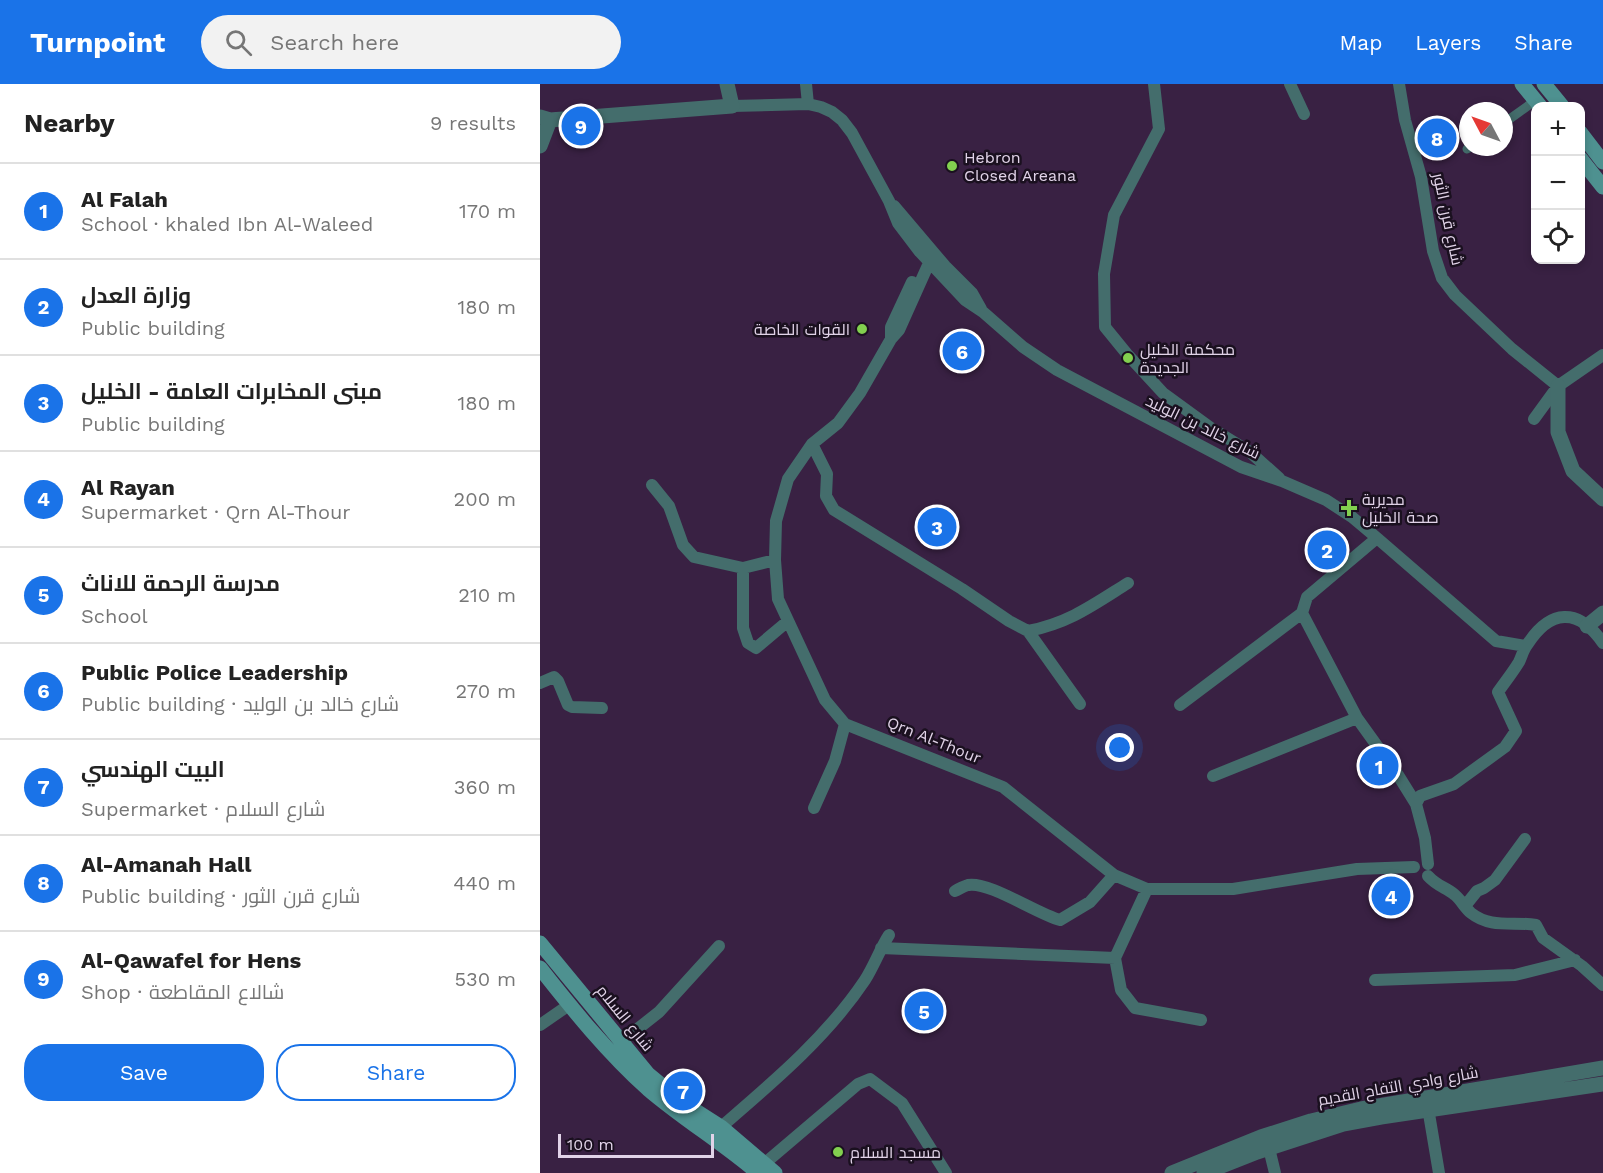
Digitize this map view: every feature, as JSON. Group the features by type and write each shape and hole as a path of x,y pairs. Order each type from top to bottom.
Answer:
{"main road":[{"path":"1522,84 1537,102"},
{"path":"1544,84 1559,102"},
{"path":"1585,137 1603,162"},
{"path":"1585,163 1603,187"},
{"name":"شارع السلام","path":"540,943 656,1081 682,1102 721,1127 766,1170"},
{"name":"شارع السلام","path":"540,968 569,1005 649,1089 766,1170"}],"street":[{"path":"727,84 732,106"},
{"path":"540,146 545,118 732,106 808,104 806,84"},
{"path":"1154,84 1159,129 1114,215 1104,274 1105,327 1163,393 1211,429 1250,452 1282,481"},
{"path":"1290,84 1304,114"},
{"name":"شارع قرن الثور","path":"1399,84 1405,120 1421,177 1433,251 1443,278 1455,295 1512,349 1558,386"},
{"name":"شارع خالد بن الوليد","path":"808,104 821,107 842,120 852,133 889,201 903,215 928,256 972,293 983,312 1023,347 1057,370 1241,467 1326,500 1352,517 1520,661"},
{"path":"1513,118 1531,107"},
{"name":"Qrn Al-Thour","path":"928,256 900,330 891,339 855,401 838,423 812,444 788,479 776,521 775,560 778,599 825,700 845,724 1003,787 1114,875 1147,888 1233,890 1357,869 1414,867 1414,873 1419,878 1428,870"},
{"path":"1534,419 1558,386 1603,356"},
{"path":"1558,386 1558,432 1573,471 1603,499"},
{"path":"812,444 827,474 826,496 834,510 1028,631 1080,704"},
{"path":"652,485 669,506 683,545 694,557 743,568 775,560"},
{"path":"1180,705 1302,613 1307,597 1377,538"},
{"path":"743,568 743,628 748,643 756,648 788,621"},
{"path":"1028,631 1051,627 1072,618 1128,583"},
{"path":"1302,613 1357,718 1416,804 1425,838 1428,870 1436,885 1455,894 1478,917 1495,923 1524,923 1536,926 1543,938 1575,960 1603,985"},
{"path":"1587,626 1603,614"},
{"path":"1416,804 1420,796 1454,784 1505,747 1516,731 1498,692 1520,661 1526,646 1546,623 1560,616 1569,616 1587,626 1603,643"},
{"path":"1497,641 1526,646"},
{"path":"540,683 554,677 568,705 602,708"},
{"path":"1214,776 1357,718"},
{"path":"814,808 835,761 845,724"},
{"path":"1465,906 1477,891 1495,880 1524,839"},
{"path":"956,891 970,885 996,890 1045,916 1060,921 1090,902 1114,875"},
{"path":"1147,888 1115,958 1121,990 1135,1008 1202,1020"},
{"path":"721,1127 775,1080 823,1033 866,979 889,935"},
{"path":"621,1042 659,1012 719,946"},
{"path":"881,948 1115,958"},
{"path":"1375,980 1515,975 1575,960"},
{"path":"540,1025 569,1005"},
{"name":"شارع وادي التفاح القديم","path":"1428,1105 1603,1068"},
{"path":"766,1170 858,1084 870,1079 902,1103 946,1173"},
{"name":"شارع وادي التفاح القديم","path":"1204,1173 1311,1121 1361,1108 1428,1105 1603,1084"},
{"path":"1428,1105 1439,1173"},
{"path":"1267,1142 1275,1173"},
{"name":"شارع وادي التفاح القديم","path":"1172,1173 1267,1142"}],"place":[{"name":"Al-Qawafel for Hens","path":"581,126"},
{"name":"Al-Amanah Hall","path":"1437,138"},
{"name":"Hebron Closed Areana","path":"952,166"},
{"name":"القوات الخاصة","path":"862,329"},
{"name":"Public Police Leadership","path":"962,351"},
{"name":"محكمة الخليل الجديدة","path":"1128,358"},
{"name":"مديرية صحة الخليل","path":"1349,508"},
{"name":"مبنى المخابرات العامة - الخليل","path":"937,527"},
{"name":"وزارة العدل","path":"1327,550"},
{"name":"Al Falah","path":"1379,766"},
{"name":"Al Rayan","path":"1391,896"},
{"name":"مدرسة الرحمة للاناث","path":"924,1011"},
{"name":"البيت الهندسي","path":"683,1091"},
{"name":"مسجد السلام","path":"838,1152"}]}
